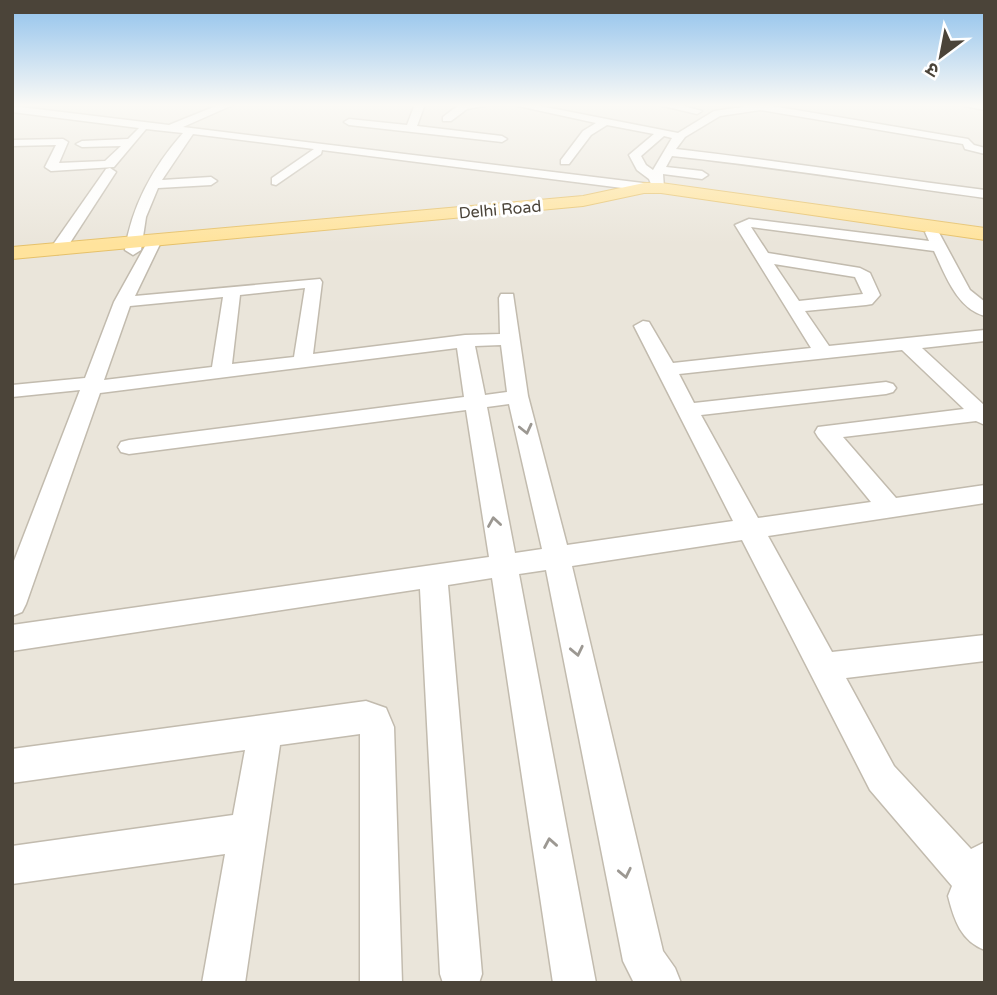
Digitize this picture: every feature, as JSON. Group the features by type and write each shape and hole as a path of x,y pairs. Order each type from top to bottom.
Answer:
{"main road":[{"name":"Delhi Road","path":"12,253 143,246 631,197 657,180 701,191 985,237"},
{"path":"573,202 582,196 580,185"},
{"path":"12,261 701,191 935,239 985,237"}],"street":[{"path":"59,150 51,167 105,165 122,152"},
{"path":"101,150 122,152"},
{"path":"12,604 143,246 146,200 163,165 174,150"},
{"path":"306,150 580,185 631,197"},
{"path":"369,150 657,180"},
{"path":"565,162 574,150"},
{"path":"641,150 635,155 641,167 657,180"},
{"path":"657,180 670,150"},
{"path":"275,181 317,152"},
{"path":"667,155 762,170"},
{"path":"667,155 796,166 824,173 985,194"},
{"path":"58,249 110,172"},
{"path":"153,184 211,181"},
{"path":"822,351 742,225 748,223 935,239 962,293 985,311"},
{"path":"762,257 860,273 872,295 866,300 794,307"},
{"path":"123,302 314,282 303,361"},
{"path":"958,284 985,288"},
{"path":"221,370 232,291"},
{"path":"507,298 507,339 518,397 556,556 644,961 660,983"},
{"path":"643,326 882,778 900,801 980,871 968,896 972,912 985,930"},
{"path":"666,370 985,335"},
{"path":"12,391 91,385 465,341 507,339"},
{"path":"465,341 501,565 575,983"},
{"path":"906,343 983,416"},
{"path":"688,410 886,388"},
{"path":"129,447 518,397"},
{"path":"890,508 826,436 826,432 983,416"},
{"path":"12,638 985,494"},
{"path":"433,575 461,974"},
{"path":"823,667 985,648"},
{"path":"12,766 366,717 374,719 377,727 381,983"},
{"path":"223,983 265,731"},
{"path":"12,864 248,832"}],"shaded area":[{"path":"12,150 985,150 985,983 12,983"}]}
